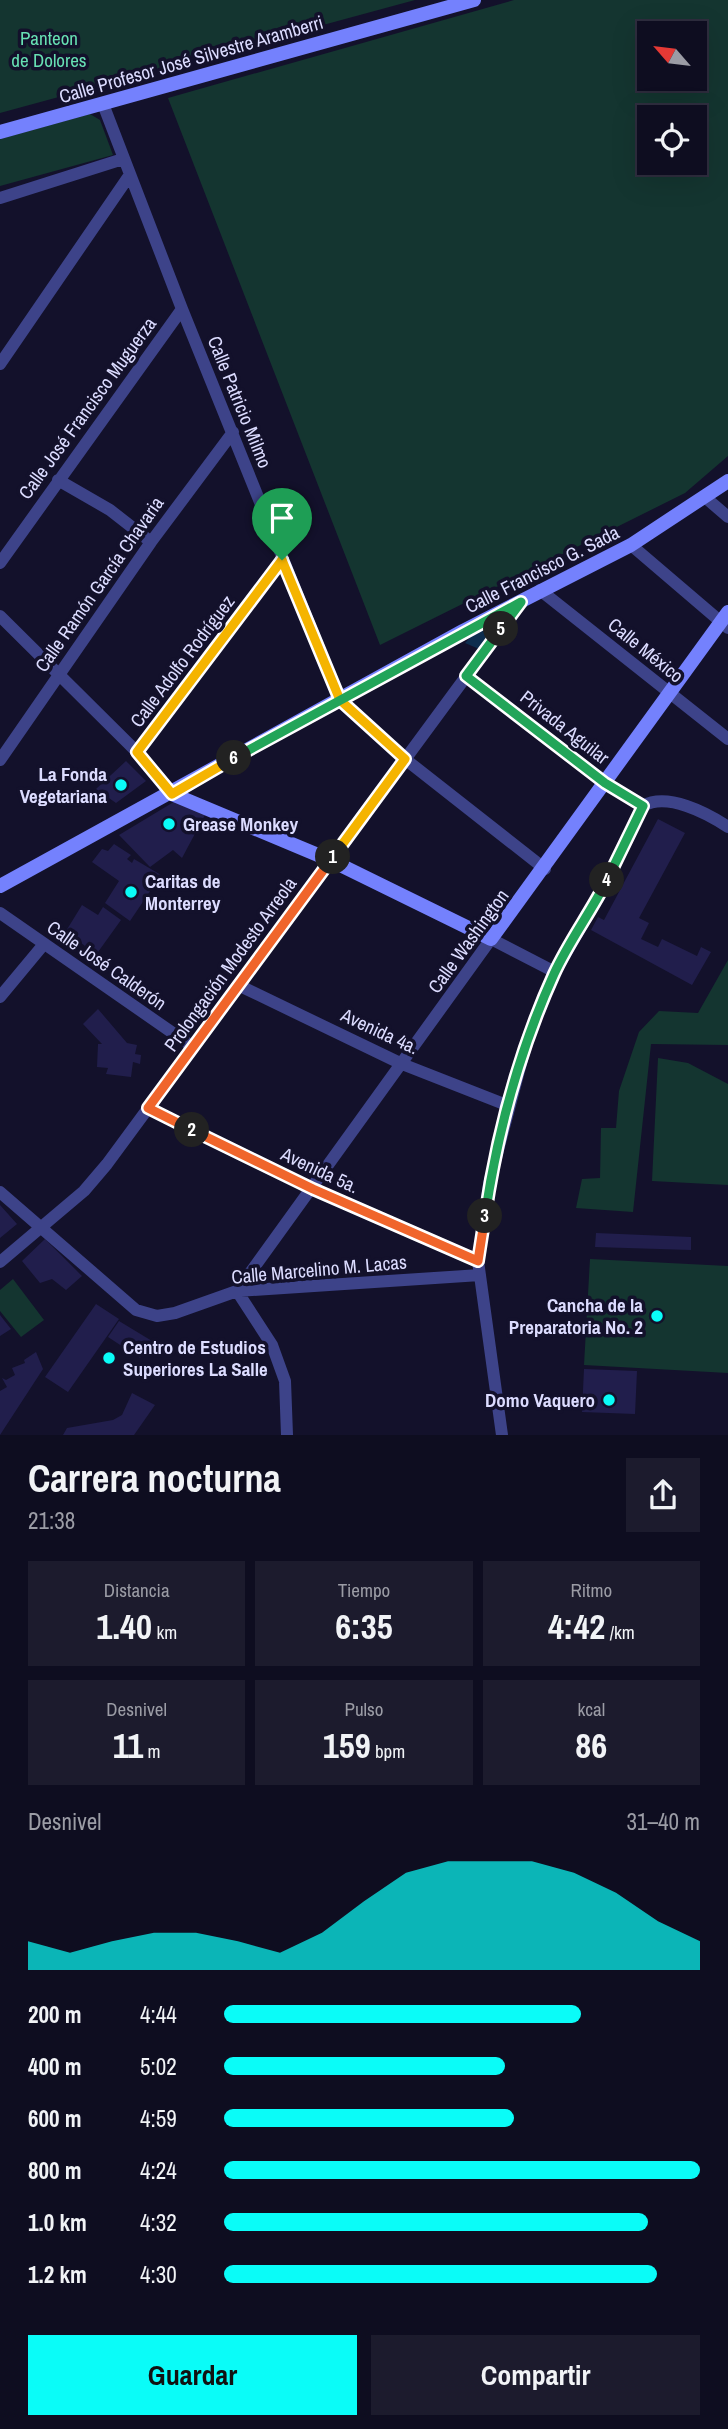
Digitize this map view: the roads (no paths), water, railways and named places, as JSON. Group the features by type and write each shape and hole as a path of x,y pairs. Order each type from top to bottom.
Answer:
{"street":[{"name":"Calle Profesor José Silvestre Aramberri","path":"0,132 474,0"},
{"name":"Calle Patricio Milmo","path":"103,104 129,176 340,700 405,759 545,869"},
{"path":"0,198 123,159"},
{"path":"0,364 129,176"},
{"name":"Calle José Francisco Muguerza","path":"0,563 182,309"},
{"name":"Calle Ramón García Chavaria","path":"0,760 151,542 233,432"},
{"path":"58,480 110,510 151,542"},
{"name":"Calle Francisco G. Sada","path":"0,886 540,590 631,545 728,481"},
{"path":"706,498 728,517"},
{"path":"631,545 725,621"},
{"name":"Calle Adolfo Rodríguez","path":"137,752 282,560"},
{"name":"Calle México","path":"540,590 728,739"},
{"name":"Prolongación Modesto Arreola","path":"0,1262 84,1191 521,602"},
{"path":"0,616 137,752 172,794 330,860 555,972"},
{"name":"Calle Washington","path":"237,1291 491,939 545,869 667,692 725,621"},
{"name":"Privada Aguilar","path":"466,676 605,783 643,806"},
{"path":"202,806 200,788 209,772"},
{"path":"502,1435 479,1268 489,1184 528,1037 555,972 604,887 643,806 661,801 678,804 728,827"},
{"name":"Calle José Calderón","path":"0,913 192,1047"},
{"path":"0,997 44,944"},
{"name":"Avenida 4a.","path":"238,985 402,1064 509,1106"},
{"name":"Avenida 5a.","path":"148,1108 479,1268"},
{"name":"Calle Marcelino M. Lacas","path":"0,1192 136,1310 157,1316 175,1314 237,1291 479,1268"},
{"path":"237,1291 272,1345 285,1381 287,1435"}],"water":[{"path":"478,629 490,634 479,649 465,643"}],"place":[{"name":"La Fonda Vegetariana","path":"121,785"},
{"name":"Grease Monkey","path":"169,824"},
{"name":"Caritas de Monterrey","path":"131,892"},
{"name":"Cancha de la Preparatoria No. 2","path":"657,1316"},
{"name":"Centro de Estudios Superiores La Salle","path":"109,1358"},
{"name":"Domo Vaquero","path":"609,1400"}],"park label":[{"name":"Panteon de Dolores","path":"49,49"}]}
